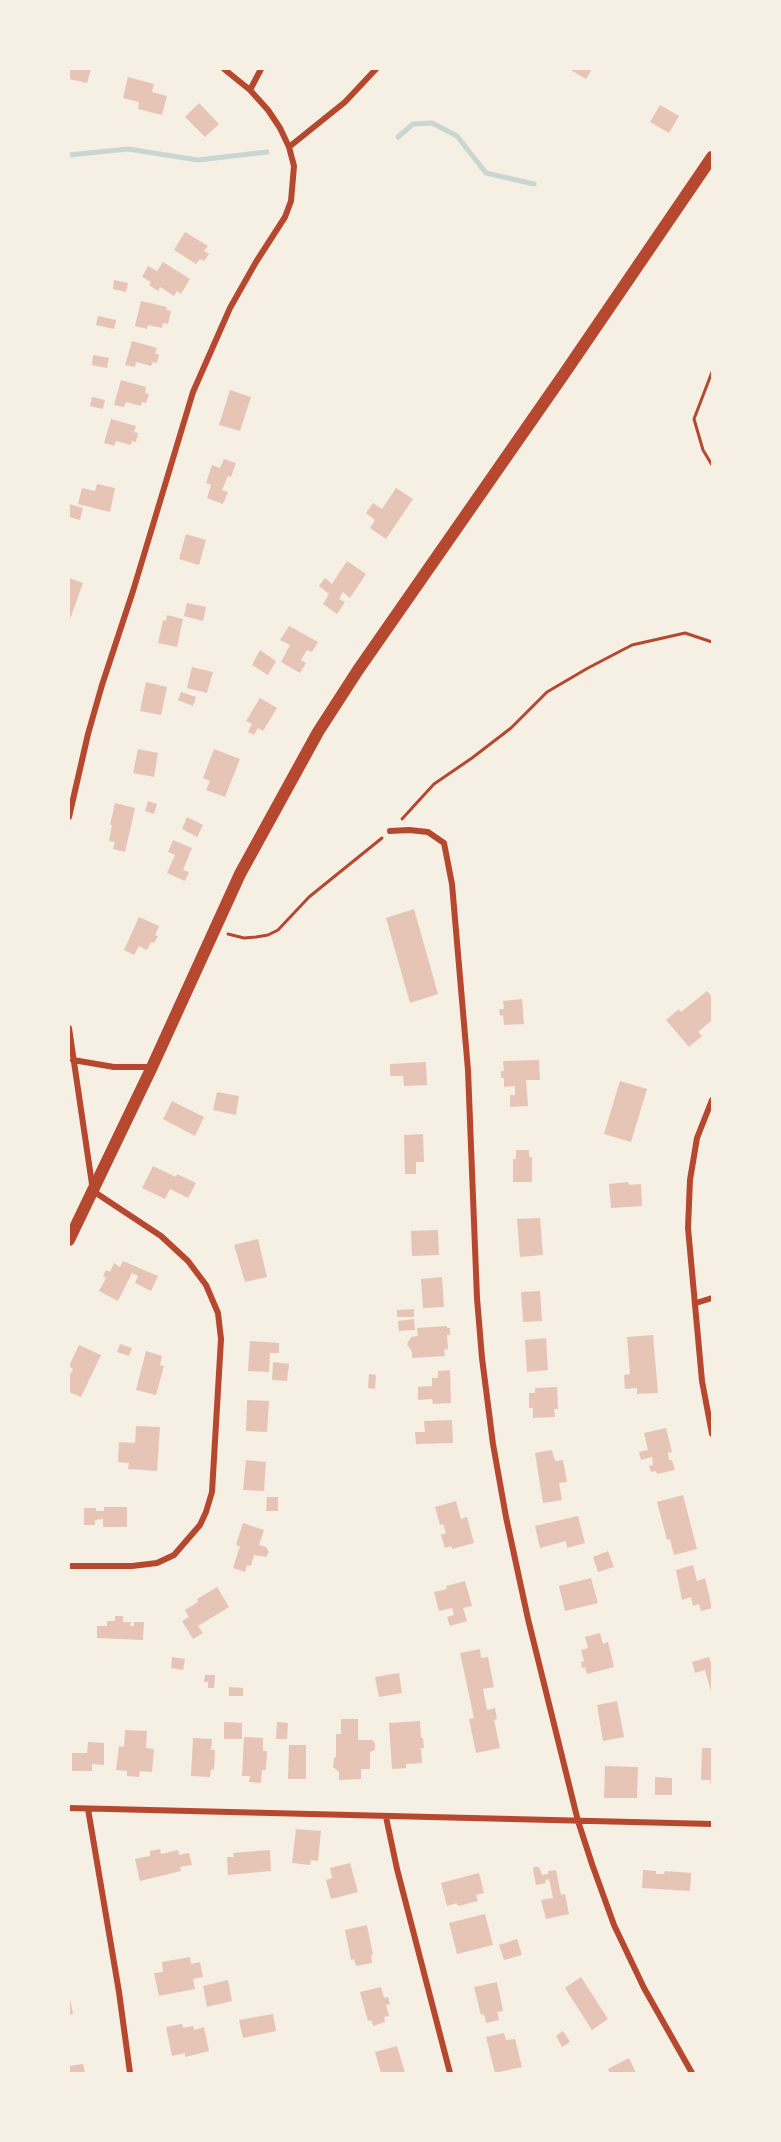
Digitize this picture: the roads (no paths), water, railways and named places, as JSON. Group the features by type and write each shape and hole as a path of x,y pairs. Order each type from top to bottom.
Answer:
{"main road":[{"path":"69,1240 262,832 318,732 358,670 712,157"}],"street":[{"path":"69,817 102,685 193,392 230,308 285,217 291,201 294,166 289,147 268,110 250,90 224,69"},
{"path":"250,90 261,69"},
{"path":"289,147 345,102 376,69"},
{"path":"390,831 428,832 444,843 452,884 468,1070 477,1298 493,1444 526,1608 578,1821 614,1925 644,1988 692,2073"},
{"path":"69,1028 93,1191 161,1236 188,1262 206,1285 218,1313 220,1339 220,1375 212,1492 206,1512 188,1541 174,1555 157,1563 132,1566 69,1566"},
{"path":"73,1060 114,1067 152,1067"},
{"path":"712,1100 697,1138 690,1180 688,1228 702,1381 712,1434"},
{"path":"696,1303 712,1298"},
{"path":"69,1808 712,1824"},
{"path":"88,1809 119,1992 130,2073"},
{"path":"386,1817 397,1869 450,2073"}],"waterway":[{"path":"398,137 413,124 432,123 457,136 486,173 534,184"},
{"path":"69,155 128,149 198,160 267,152"}]}
